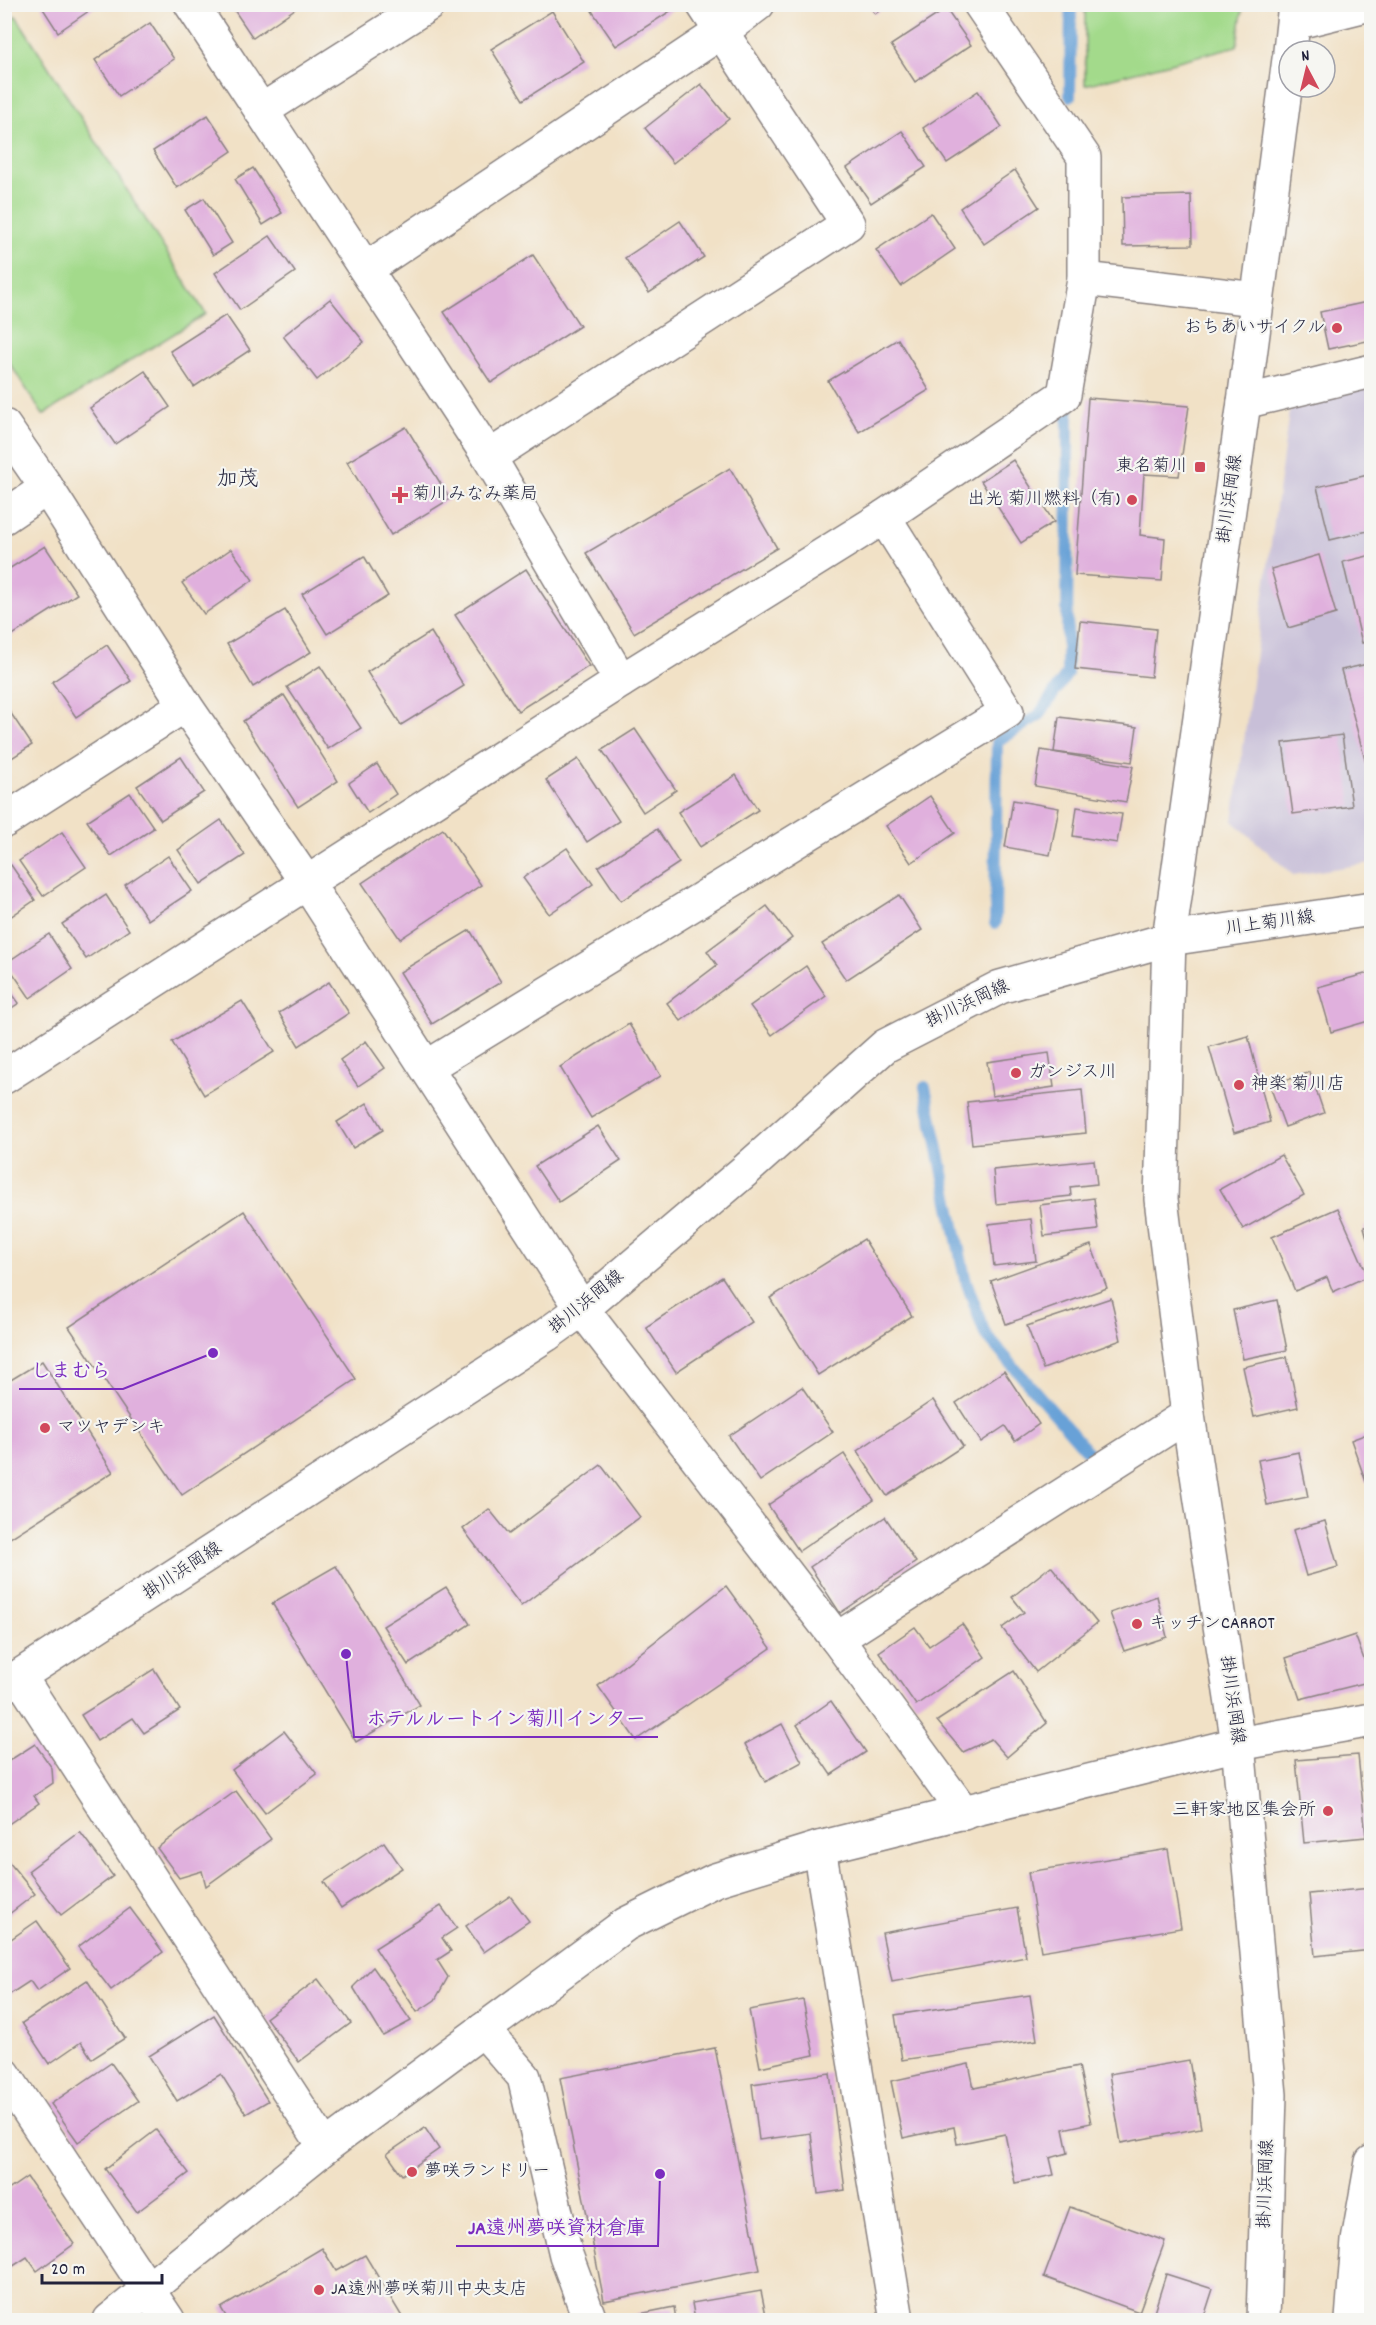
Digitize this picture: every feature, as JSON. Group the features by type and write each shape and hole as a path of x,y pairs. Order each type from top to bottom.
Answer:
{"street":[{"path":"191,4 489,457 621,681"},
{"path":"261,111 429,4"},
{"path":"489,457 848,224 702,4"},
{"path":"366,269 721,32 758,4"},
{"path":"4,1077 621,681 884,517 1064,395 1084,279 1084,156 980,4"},
{"path":"1293,26 1370,4"},
{"name":"掛川浜岡線","path":"1263,2320 1270,2095 1238,1744 1188,1415 1161,1199 1169,939 1284,99"},
{"path":"1084,279 1256,299"},
{"path":"1244,402 1371,371"},
{"path":"4,426 47,488 185,705 307,883 582,1309 837,1639 963,1813"},
{"path":"4,517 47,488"},
{"path":"427,1067 1007,712 884,517"},
{"path":"4,821 185,705"},
{"name":"川上菊川線","path":"1169,939 1371,909"},
{"name":"掛川浜岡線","path":"12,1682 439,1406 582,1309 747,1169 885,1046 1000,987 1169,939"},
{"path":"837,1639 1188,1415"},
{"path":"12,1682 325,2147"},
{"path":"110,2320 325,2147 626,1924 715,1880 819,1848 1238,1744 1371,1720"},
{"path":"819,1848 897,2320"},
{"path":"483,2031 525,2077 566,2254 590,2320"},
{"path":"4,2074 168,2320"},
{"path":"1352,2320 1358,2241 1371,2162"}],"shaded area":[{"path":"1371,383 1371,863 1293,875 1233,821 1289,412 1300,399"}],"green space":[{"path":"1085,4 1243,5 1237,46 1085,85"},
{"path":"16,16 206,314 43,415 5,356 4,23"}],"building":[{"path":"40,4 99,4 58,32"},
{"path":"230,4 302,4 253,38"},
{"path":"601,4 668,4 672,10 616,46 592,11"},
{"path":"868,4 889,4 875,14"},
{"path":"946,9 971,45 915,82 891,45"},
{"path":"552,11 584,62 523,100 491,49"},
{"path":"150,23 174,59 119,96 95,60"},
{"path":"701,84 729,119 673,163 645,128"},
{"path":"978,91 1002,127 947,163 923,128"},
{"path":"208,115 232,151 177,188 153,151"},
{"path":"902,131 926,167 871,203 847,168"},
{"path":"253,168 282,213 263,225 235,179"},
{"path":"1015,170 1039,207 984,244 960,208"},
{"path":"1191,195 1192,245 1123,246 1122,197"},
{"path":"204,198 232,243 213,255 185,210"},
{"path":"931,213 955,249 901,286 876,250"},
{"path":"680,221 704,257 649,293 625,258"},
{"path":"270,236 295,272 240,310 215,273"},
{"path":"533,255 580,326 491,383 444,312"},
{"path":"330,299 364,342 317,380 283,336"},
{"path":"1372,301 1372,340 1328,349 1320,312"},
{"path":"226,315 250,350 194,387 170,351"},
{"path":"898,339 929,390 859,432 828,381"},
{"path":"145,371 170,407 115,444 90,408"},
{"path":"1088,398 1189,406 1179,476 1144,474 1140,535 1165,538 1162,581 1075,575"},
{"path":"406,427 450,499 391,535 347,462"},
{"path":"1013,460 1054,522 1021,543 981,481"},
{"path":"730,468 777,548 634,633 586,553"},
{"path":"1372,474 1372,530 1330,540 1317,487"},
{"path":"45,546 77,594 11,636 4,626 4,572"},
{"path":"231,549 253,580 204,614 182,583"},
{"path":"1319,555 1336,614 1288,628 1271,569"},
{"path":"1372,555 1372,641 1362,643 1343,562"},
{"path":"364,556 388,596 327,634 302,594"},
{"path":"526,569 589,666 518,711 455,615"},
{"path":"285,610 311,652 253,687 227,644"},
{"path":"1080,621 1156,629 1151,677 1075,669"},
{"path":"431,632 464,686 401,725 367,672"},
{"path":"107,645 131,681 76,717 52,682"},
{"path":"1372,663 1372,782 1371,782 1341,670"},
{"path":"320,666 361,728 328,749 287,687"},
{"path":"284,695 338,781 298,807 243,721"},
{"path":"4,703 32,745 4,763"},
{"path":"1059,717 1137,727 1132,762 1054,752"},
{"path":"635,729 676,790 643,812 602,750"},
{"path":"1342,735 1352,806 1293,814 1283,743"},
{"path":"1041,750 1133,766 1126,802 1035,786"},
{"path":"181,757 204,792 161,820 137,786"},
{"path":"578,759 619,821 587,842 546,780"},
{"path":"377,764 396,794 368,813 349,783"},
{"path":"736,775 758,810 700,847 678,812"},
{"path":"130,793 154,828 111,856 87,821"},
{"path":"930,796 955,833 911,863 886,826"},
{"path":"1013,800 1059,808 1050,855 1005,847"},
{"path":"1077,807 1122,814 1117,843 1073,836"},
{"path":"221,820 245,855 201,884 178,850"},
{"path":"443,829 481,885 400,939 362,883"},
{"path":"657,829 679,863 621,901 598,867"},
{"path":"62,832 86,867 43,896 19,861"},
{"path":"567,848 593,884 549,914 523,878"},
{"path":"168,856 192,891 148,920 125,885"},
{"path":"11,865 35,900 4,921 4,870"},
{"path":"106,895 129,930 86,959 62,924"},
{"path":"899,895 922,930 846,980 822,944"},
{"path":"767,906 792,938 681,1021 667,1003 717,965 707,951"},
{"path":"470,930 501,982 432,1024 400,972"},
{"path":"49,934 72,969 30,998 6,963"},
{"path":"806,966 826,996 772,1035 750,1006"},
{"path":"1372,972 1372,1020 1331,1032 1318,987"},
{"path":"329,982 349,1013 299,1046 279,1013"},
{"path":"4,983 19,1003 4,1013"},
{"path":"242,1001 274,1052 204,1095 172,1042"},
{"path":"629,1024 661,1076 591,1118 560,1067"},
{"path":"1248,1036 1270,1122 1234,1133 1209,1047"},
{"path":"366,1041 385,1068 358,1086 340,1060"},
{"path":"1049,1053 1054,1087 992,1096 987,1062"},
{"path":"1310,1072 1324,1113 1285,1127 1270,1086"},
{"path":"1082,1090 1086,1133 972,1144 967,1102"},
{"path":"367,1103 383,1130 353,1148 337,1122"},
{"path":"598,1126 621,1161 559,1202 535,1166"},
{"path":"1281,1155 1304,1195 1243,1229 1220,1189"},
{"path":"1094,1160 1097,1184 1070,1187 1071,1196 996,1204 993,1170"},
{"path":"1094,1198 1098,1230 1044,1236 1040,1205"},
{"path":"1338,1208 1368,1276 1333,1292 1327,1277 1295,1291 1272,1237"},
{"path":"244,1211 356,1379 182,1495 69,1327"},
{"path":"1031,1219 1036,1261 994,1266 989,1224"},
{"path":"1372,1225 1372,1251 1371,1252 1364,1227"},
{"path":"864,1239 912,1316 818,1375 770,1298"},
{"path":"1091,1245 1107,1288 1006,1324 991,1281"},
{"path":"722,1277 752,1322 676,1372 646,1327"},
{"path":"1111,1298 1121,1340 1043,1369 1027,1326"},
{"path":"1277,1300 1287,1350 1243,1359 1233,1310"},
{"path":"1287,1357 1298,1407 1254,1417 1243,1367"},
{"name":"マツヤデンキ","path":"42,1361 113,1472 4,1542 4,1384"},
{"path":"1004,1371 1039,1424 1015,1441 1005,1426 981,1442 956,1403"},
{"path":"802,1387 833,1432 760,1481 729,1436"},
{"path":"933,1400 963,1446 887,1496 857,1451"},
{"path":"1372,1432 1372,1480 1366,1482 1351,1440"},
{"path":"1299,1452 1308,1497 1267,1505 1258,1460"},
{"path":"844,1454 874,1500 799,1551 768,1505"},
{"path":"601,1465 640,1517 521,1606 463,1529 489,1509 509,1534"},
{"path":"885,1517 916,1562 840,1613 810,1567"},
{"path":"1325,1521 1338,1567 1306,1576 1293,1530"},
{"path":"336,1566 420,1705 356,1742 272,1603"},
{"path":"1051,1566 1097,1623 1036,1672 1002,1628 1024,1612 1012,1597"},
{"path":"726,1586 771,1648 636,1740 598,1686"},
{"path":"446,1587 470,1624 408,1665 383,1626"},
{"path":"1157,1596 1167,1637 1124,1651 1110,1613"},
{"path":"962,1624 985,1657 916,1705 879,1652 915,1627 929,1646"},
{"path":"1355,1635 1372,1681 1300,1699 1286,1658"},
{"path":"154,1669 180,1710 144,1733 133,1718 97,1741 81,1715"},
{"path":"1014,1671 1047,1723 1007,1757 991,1739 963,1752 937,1721"},
{"path":"831,1701 866,1752 831,1775 797,1725"},
{"path":"782,1724 802,1762 765,1782 745,1744"},
{"path":"284,1731 317,1774 265,1813 232,1770"},
{"path":"35,1744 52,1768 53,1783 34,1796 39,1803 4,1827 4,1764"},
{"path":"1358,1755 1366,1837 1304,1843 1296,1760"},
{"path":"236,1791 271,1839 206,1886 202,1871 179,1878 157,1848"},
{"path":"80,1832 113,1876 61,1915 28,1871"},
{"path":"384,1842 402,1868 341,1908 324,1882"},
{"path":"1168,1849 1181,1928 1041,1951 1028,1872"},
{"path":"4,1856 35,1894 4,1918"},
{"path":"1371,1888 1372,1950 1315,1956 1309,1894"},
{"path":"510,1896 529,1921 484,1952 466,1926"},
{"path":"441,1906 457,1928 442,1938 451,1951 437,1960 448,1977 435,2000 417,2012 375,1948"},
{"path":"130,1908 163,1952 111,1990 78,1947"},
{"path":"1017,1908 1026,1957 892,1982 882,1933"},
{"path":"37,1921 70,1968 37,1991 30,1981 4,1998 4,1944"},
{"path":"373,1967 411,2021 383,2036 353,1987"},
{"path":"318,1979 351,2023 299,2062 266,2018"},
{"path":"87,1980 125,2038 92,2059 81,2042 49,2064 22,2023"},
{"path":"1030,1995 1037,2040 902,2060 895,2015"},
{"path":"803,2000 814,2055 760,2067 749,2010"},
{"path":"214,2015 268,2101 246,2114 221,2074 177,2101 149,2056"},
{"path":"715,2048 760,2270 604,2301 560,2078"},
{"path":"1189,2060 1201,2128 1121,2143 1109,2074"},
{"path":"111,2063 138,2101 78,2142 51,2104"},
{"path":"969,2064 974,2088 1079,2066 1091,2123 1063,2129 1068,2153 1050,2158 1054,2175 1015,2183 1005,2134 957,2144 954,2127 903,2138 891,2081"},
{"path":"830,2073 845,2190 818,2194 811,2133 759,2140 752,2084"},
{"path":"425,2128 439,2149 402,2175 387,2154"},
{"path":"156,2130 189,2173 137,2212 105,2169"},
{"path":"27,2177 74,2244 37,2271 27,2257 4,2272 4,2193"},
{"path":"1070,2207 1165,2241 1139,2312 1044,2277"},
{"name":"JA遠州夢咲菊川中央支店","path":"322,2248 336,2271 365,2255 404,2320 228,2320 221,2308"},
{"path":"1166,2274 1213,2289 1203,2320 1152,2319"},
{"path":"761,2291 767,2320 695,2320 692,2303"},
{"path":"674,2307 676,2320 630,2320 629,2316"}],"waterway":[{"path":"1070,96 1071,4"},
{"path":"995,923 997,742 1039,715 1067,674 1068,411"},
{"path":"925,1087 965,1278 985,1334 1089,1453"}],"place":[{"name":"おちあいサイクル","path":"1337,328"},
{"name":"東名菊川","path":"1200,467"},
{"name":"菊川みなみ薬局","path":"400,495"},
{"name":"出光 菊川燃料（有)","path":"1132,500"},
{"name":"ガンジス川","path":"1016,1073"},
{"name":"神楽 菊川店","path":"1239,1085"},
{"name":"しまむら","path":"213,1353"},
{"name":"マツヤデンキ","path":"45,1428"},
{"name":"キッチンCARROT","path":"1137,1624"},
{"name":"ホテルルートイン菊川インター","path":"346,1654"},
{"name":"三軒家地区集会所","path":"1328,1811"},
{"name":"夢咲ランドリー","path":"412,2172"},
{"name":"JA遠州夢咲資材倉庫","path":"660,2174"},
{"name":"JA遠州夢咲菊川中央支店","path":"319,2290"}],"district":[{"name":"加茂","path":"238,481"}]}
